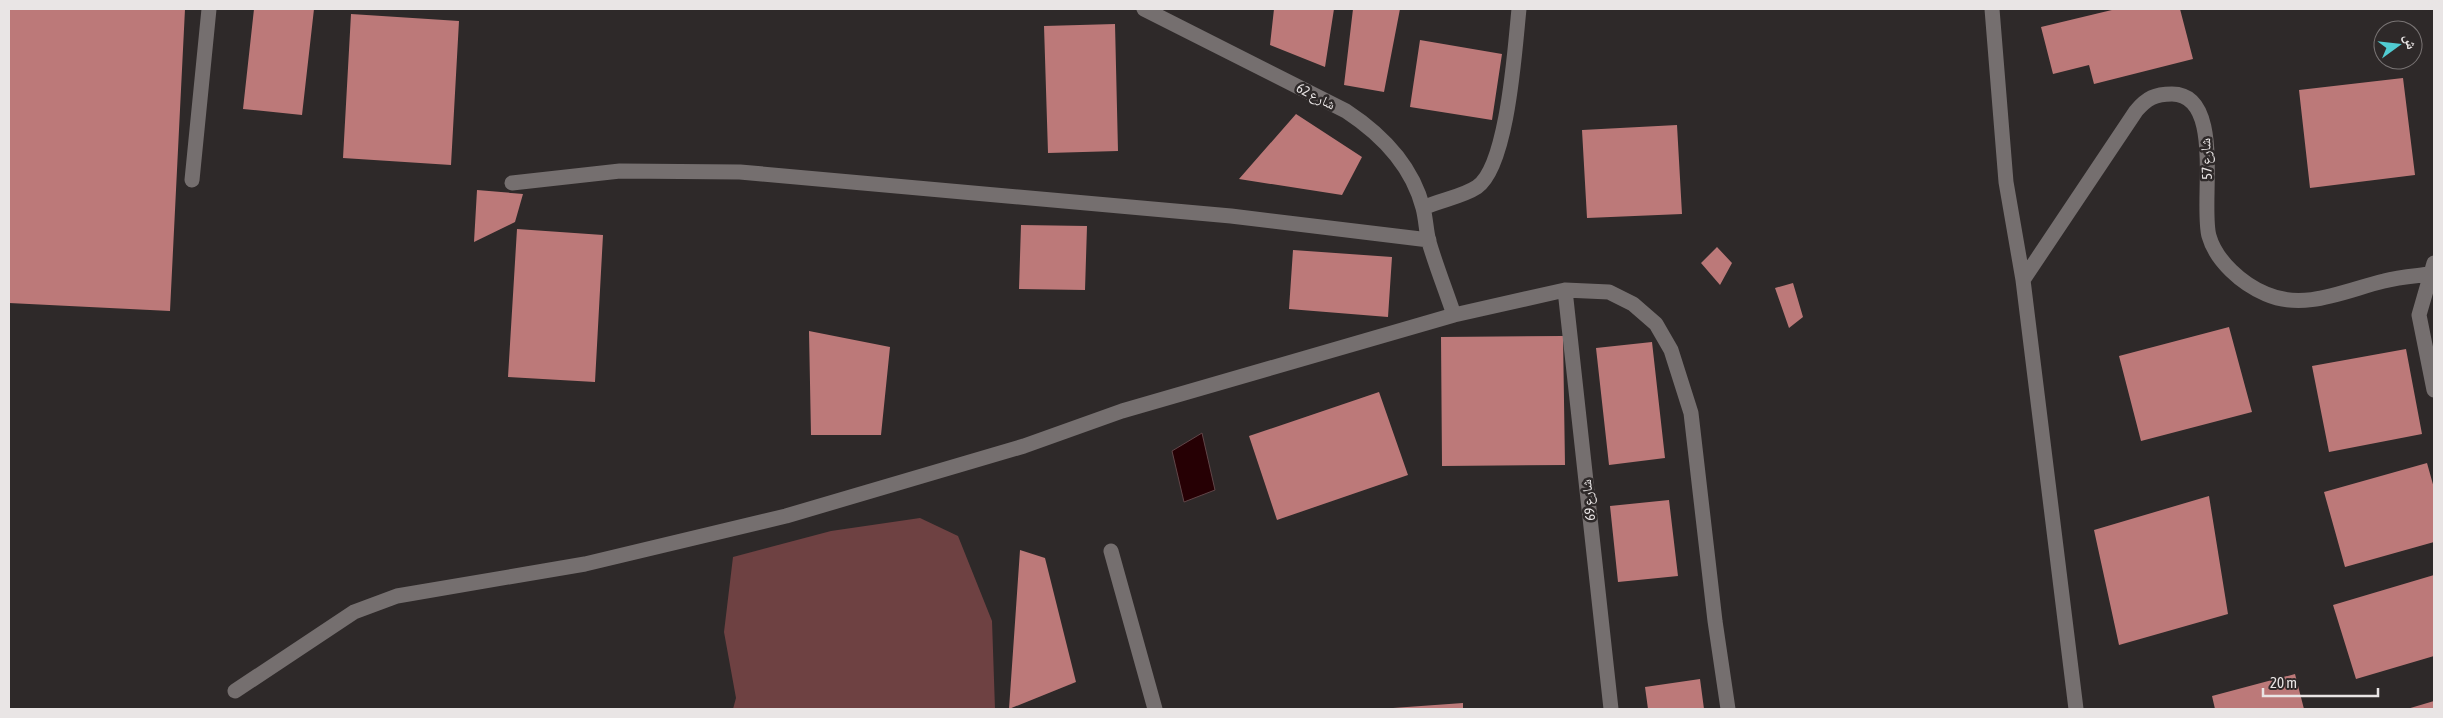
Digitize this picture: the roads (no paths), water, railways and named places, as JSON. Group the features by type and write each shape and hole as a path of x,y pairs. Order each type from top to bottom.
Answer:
{"street":[{"path":"192,180 209,9"},
{"name":"شارع 62","path":"1144,9 1346,111 1372,128 1400,159 1414,182 1423,208 1429,240 1454,315"},
{"path":"1423,208 1478,186 1487,177 1506,121 1519,9"},
{"path":"1992,9 2006,182 2023,280 2076,709"},
{"name":"شارع 57","path":"2023,280 2136,111 2147,99 2162,94 2180,94 2188,98 2202,118 2207,165 2208,236 2221,260 2251,287 2268,295 2298,301 2317,299 2432,269"},
{"path":"512,183 620,171 740,172 1231,216 1429,240"},
{"path":"2432,269 2419,315 2434,390"},
{"path":"235,691 354,612 397,596 586,564 786,516 1024,446 1122,411 1454,315 1565,290 1609,292 1633,304 1656,324 1671,350 1692,413 1715,621 1728,709"},
{"name":"شارع 69","path":"1565,290 1610,709"},
{"path":"1111,551 1155,709"}]}
